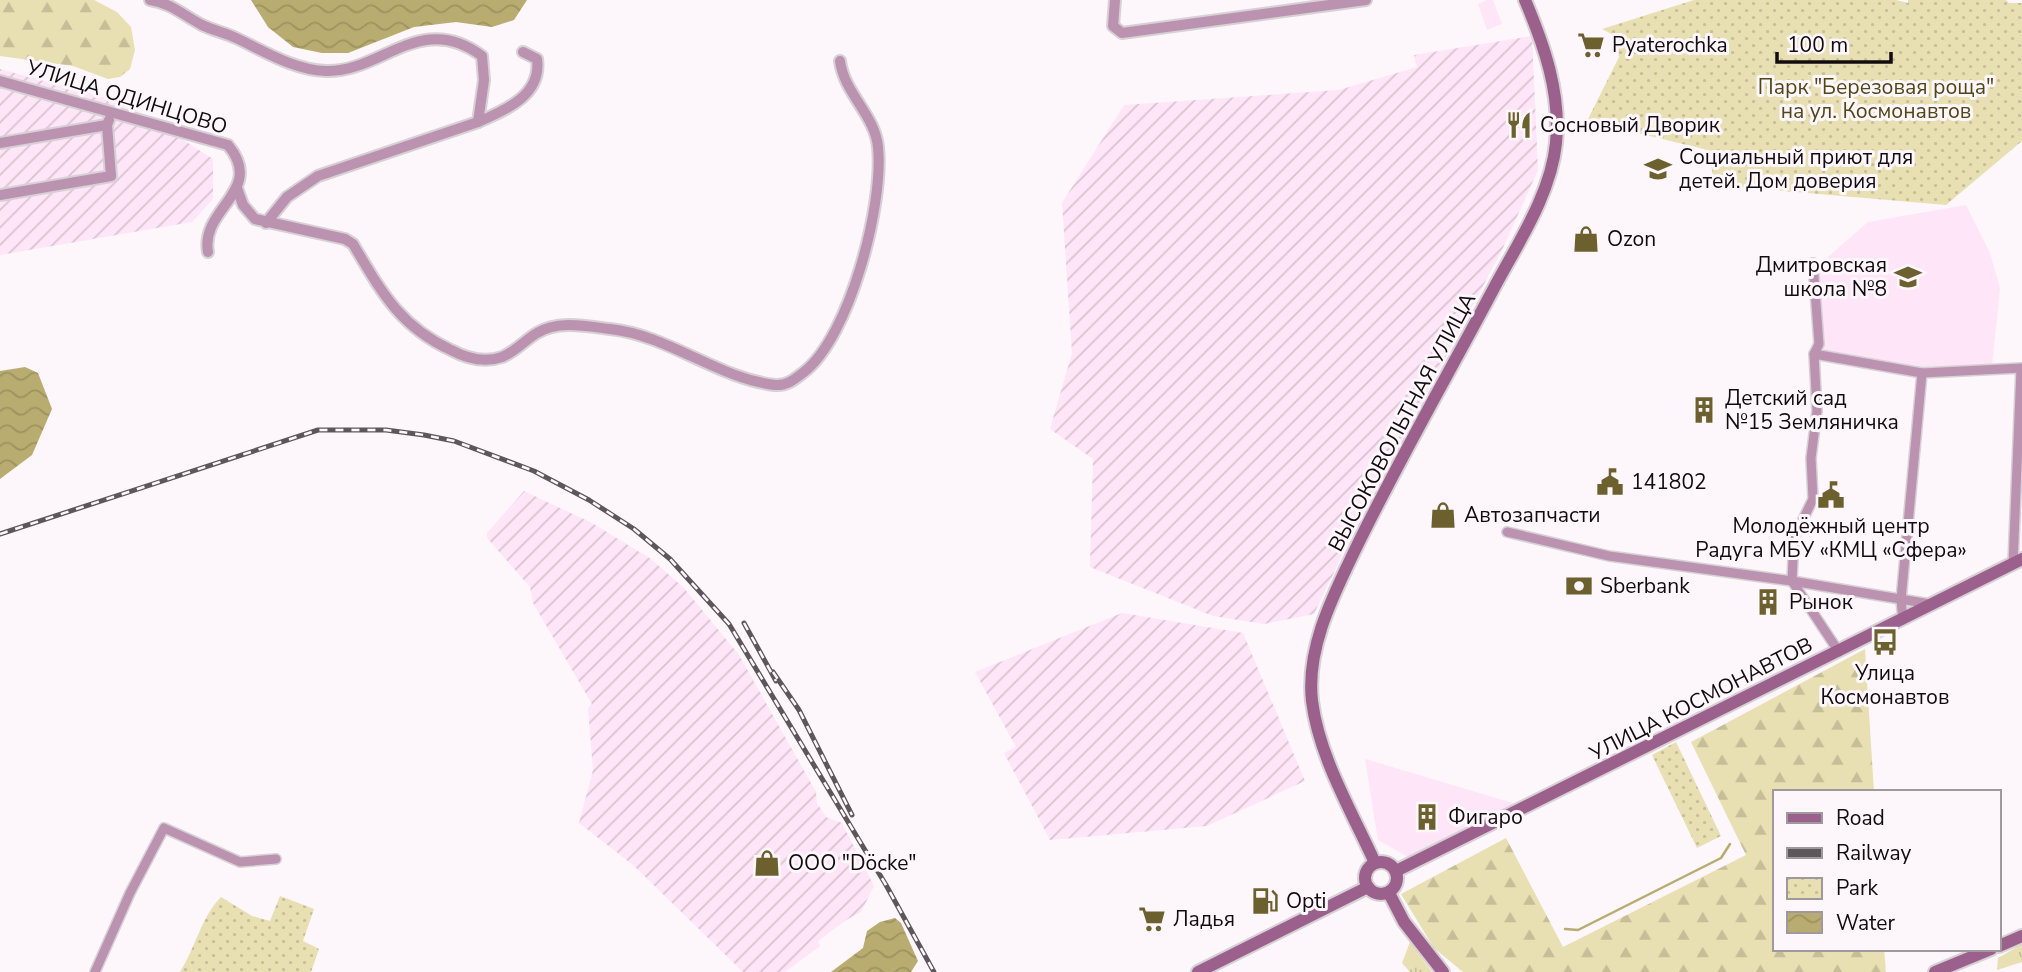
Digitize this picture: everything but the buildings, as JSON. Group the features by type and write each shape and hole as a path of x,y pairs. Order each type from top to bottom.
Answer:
{"main road":[{"name":"ВЫСОКОВОЛЬТНАЯ УЛИЦА","path":"1375,863 1322,744 1312,699 1314,651 1331,600 1360,540 1466,344 1550,177 1556,142 1557,103 1543,43 1525,0"},
{"name":"УЛИЦА КОСМОНАВТОВ","path":"1396,871 1797,665 1839,652 2017,561"},
{"path":"1375,863 1387,863 1396,871 1396,884 1389,893 1378,894 1368,887 1366,873 1375,863"},
{"path":"1198,972 1368,887"},
{"path":"1389,893 1412,933 1443,972"},
{"path":"2001,945 2022,936"},
{"path":"1935,972 1986,951"}],"street":[{"path":"150,0 173,5 206,27 286,62 313,69 345,69 410,42 439,40 473,50 482,56 485,64 478,122"},
{"path":"1115,0 1113,26 1118,31 1129,33 1366,0"},
{"path":"266,223 287,197 318,176 506,110 531,88 537,77 537,59 533,54 523,51"},
{"path":"237,188 243,205 255,219 345,239 353,244 383,295 410,327 430,341 464,357 488,360 504,357 539,332 556,326 581,326 620,330 749,379 778,385 791,382 813,365 844,319 874,209 878,176 876,133 842,77 841,61"},
{"name":"УЛИЦА ОДИНЦОВО","path":"0,81 228,145 238,158 240,174 237,188"},
{"path":"0,195 111,176 107,125 113,111"},
{"path":"0,143 107,125"},
{"path":"208,252 205,239 209,228 237,188"},
{"path":"1814,263 1819,344 1814,354 1817,411 1811,458 1813,499 1794,538 1792,581 1839,652"},
{"path":"1814,354 1922,373 2021,368 2017,561"},
{"path":"1903,620 1900,600 1922,373"},
{"path":"1507,532 1609,556 1792,581 1932,604"},
{"path":"95,972 163,828 240,862 276,859"}],"shaded area":[{"path":"1493,0 1502,24 1487,30 1478,4"},
{"path":"1532,36 1538,170 1502,250 1355,529 1314,614 1264,624 1213,616 1090,567 1093,459 1050,429 1072,353 1062,203 1124,105 1339,90 1417,67 1414,55"},
{"path":"0,69 125,103 213,159 213,199 192,222 0,255"},
{"name":"Дмитровская школа №8","path":"1966,205 1990,253 2000,288 1992,366 1926,370 1824,352 1819,265 1868,222"},
{"path":"524,491 592,523 651,559 684,588 739,655 816,792 817,803 826,817 842,823 874,886 861,912 818,941 820,946 785,972 743,972 633,865 579,823 593,770 588,709 592,704 533,603 530,587 487,538 487,533"},
{"path":"1122,613 1243,633 1305,781 1207,826 1050,840 1004,753 1016,747 975,672"},
{"path":"1365,759 1523,806 1410,858 1378,840"}],"green space":[{"path":"0,0 94,0 117,12 131,27 135,50 130,69 120,77 108,79 73,66 0,56"},
{"name":"Парк \"Березовая роща\" на ул. Космонавтов","path":"1694,0 1896,0 1908,3 1908,0 2006,0 2009,3 2022,3 2022,141 1946,205 1715,185 1708,150 1587,121 1619,57 1615,36 1602,29"},
{"path":"1865,649 1874,790 1773,790 1773,951 1884,951 1886,972 1463,972 1434,948 1401,894 1506,838 1563,947 1746,855 1691,742"},
{"path":"1676,742 1721,836 1697,848 1652,755"},
{"path":"280,896 314,909 303,941 319,949 311,972 180,972 203,923 221,897 252,916 270,921"},
{"path":"1410,942 1432,972 1410,972 1402,963"},
{"path":"2022,944 2022,962 1997,970 1998,958"}],"water":[{"path":"251,0 527,0 514,20 492,27 456,22 414,27 348,53 322,53 293,47 268,27"},
{"path":"25,367 38,373 52,409 32,455 0,479 0,371"},
{"path":"895,918 901,923 918,961 911,972 831,972 863,948 867,931 880,922"}],"waterway":[{"path":"1565,929 1578,930 1721,858 1730,844"}],"railway":[{"path":"0,534 318,430 386,430 424,435 454,441 534,471 589,500 634,529 670,559 729,624 886,885 934,972"},
{"path":"744,623 776,681"},
{"path":"773,672 799,710 852,815"}],"place":[{"name":"Pyaterochka","path":"1591,45"},
{"name":"Сосновый Дворик","path":"1519,125"},
{"name":"Социальный приют для детей. Дом доверия","path":"1658,169"},
{"name":"Ozon","path":"1586,239"},
{"name":"Дмитровская школа №8","path":"1908,277"},
{"name":"Детский сад №15 Земляничка","path":"1704,410"},
{"name":"141802","path":"1610,482"},
{"name":"Молодёжный центр Радуга МБУ «КМЦ «Сфера»","path":"1831,495"},
{"name":"Автозапчасти","path":"1443,515"},
{"name":"Sberbank","path":"1579,586"},
{"name":"Рынок","path":"1768,602"},
{"name":"Улица Космонавтов","path":"1885,642"},
{"name":"Фигаро","path":"1427,817"},
{"name":"ООО \"Döcke\"","path":"767,863"},
{"name":"Opti","path":"1265,901"},
{"name":"Ладья","path":"1152,919"}]}
